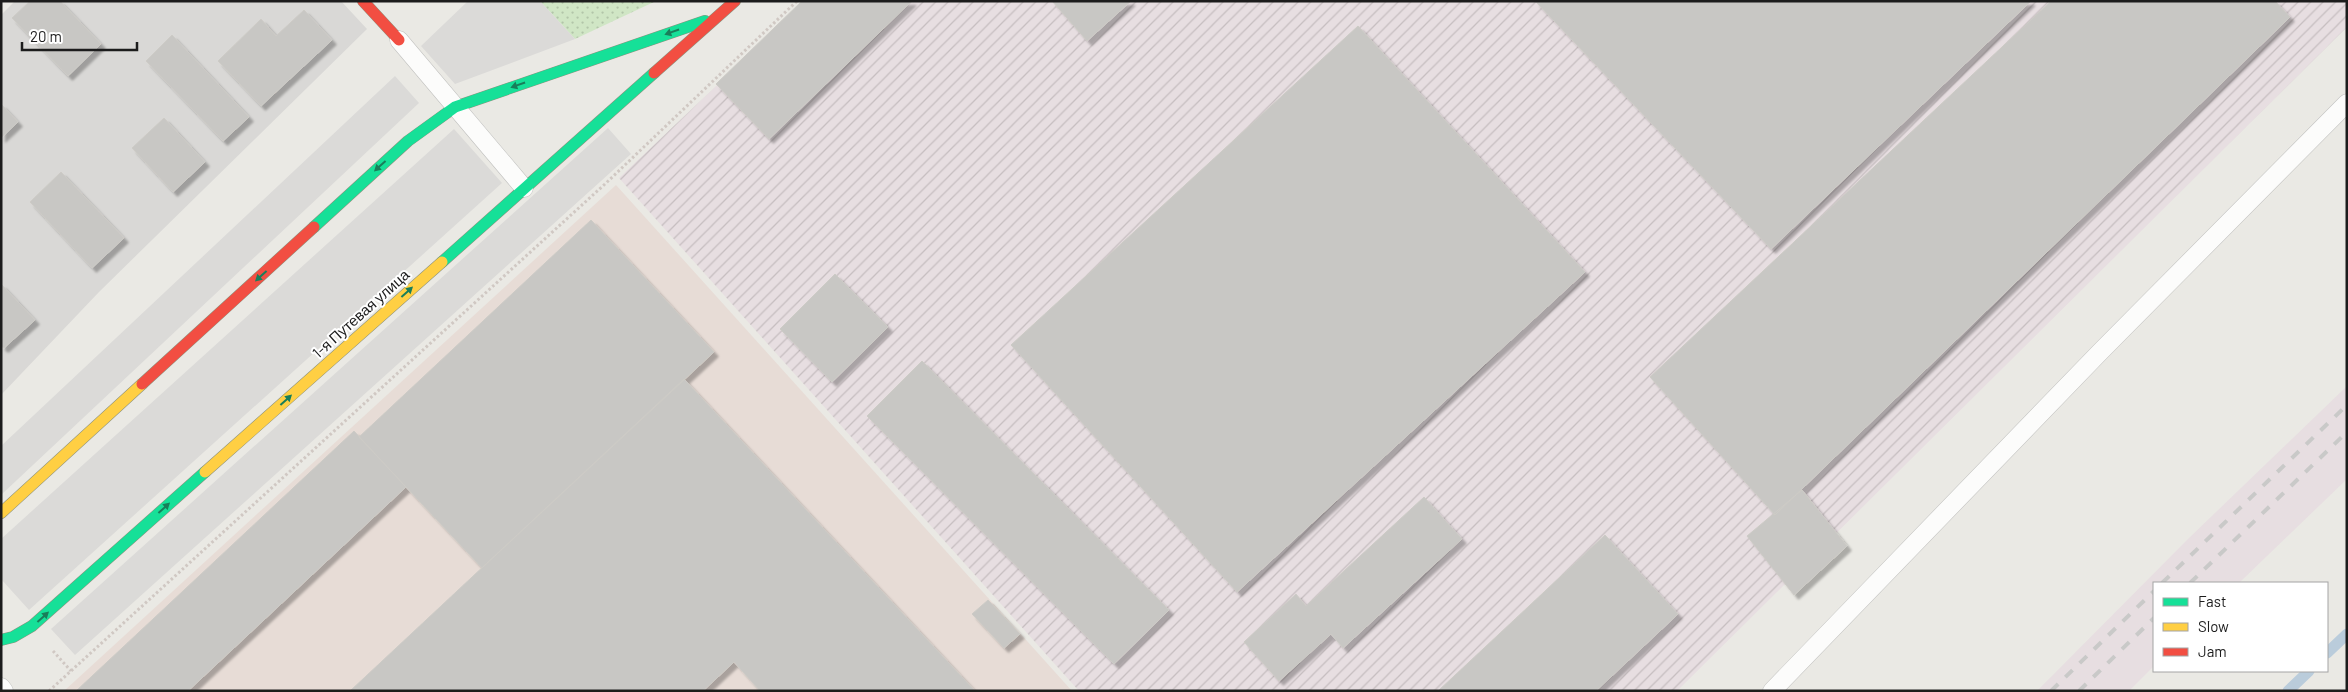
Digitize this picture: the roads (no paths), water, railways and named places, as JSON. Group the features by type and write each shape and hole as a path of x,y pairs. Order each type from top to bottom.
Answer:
{"street":[{"path":"363,1 399,40"},
{"name":"1-я Путевая улица","path":"1,640 13,637 32,626 735,1"},
{"path":"1,513 408,141 455,107 718,16"}],"lane":[{"path":"399,40 524,188"},
{"path":"1772,691 2100,352 2347,104"},
{"path":"1,687 4,691"}],"waterway":[{"path":"2328,652 2347,634"},
{"path":"2288,691 2308,672"}],"railway":[{"path":"2163,582 2347,405"},
{"path":"2191,582 2347,432"},
{"path":"2051,691 2153,592"},
{"path":"2079,691 2153,619"}]}
